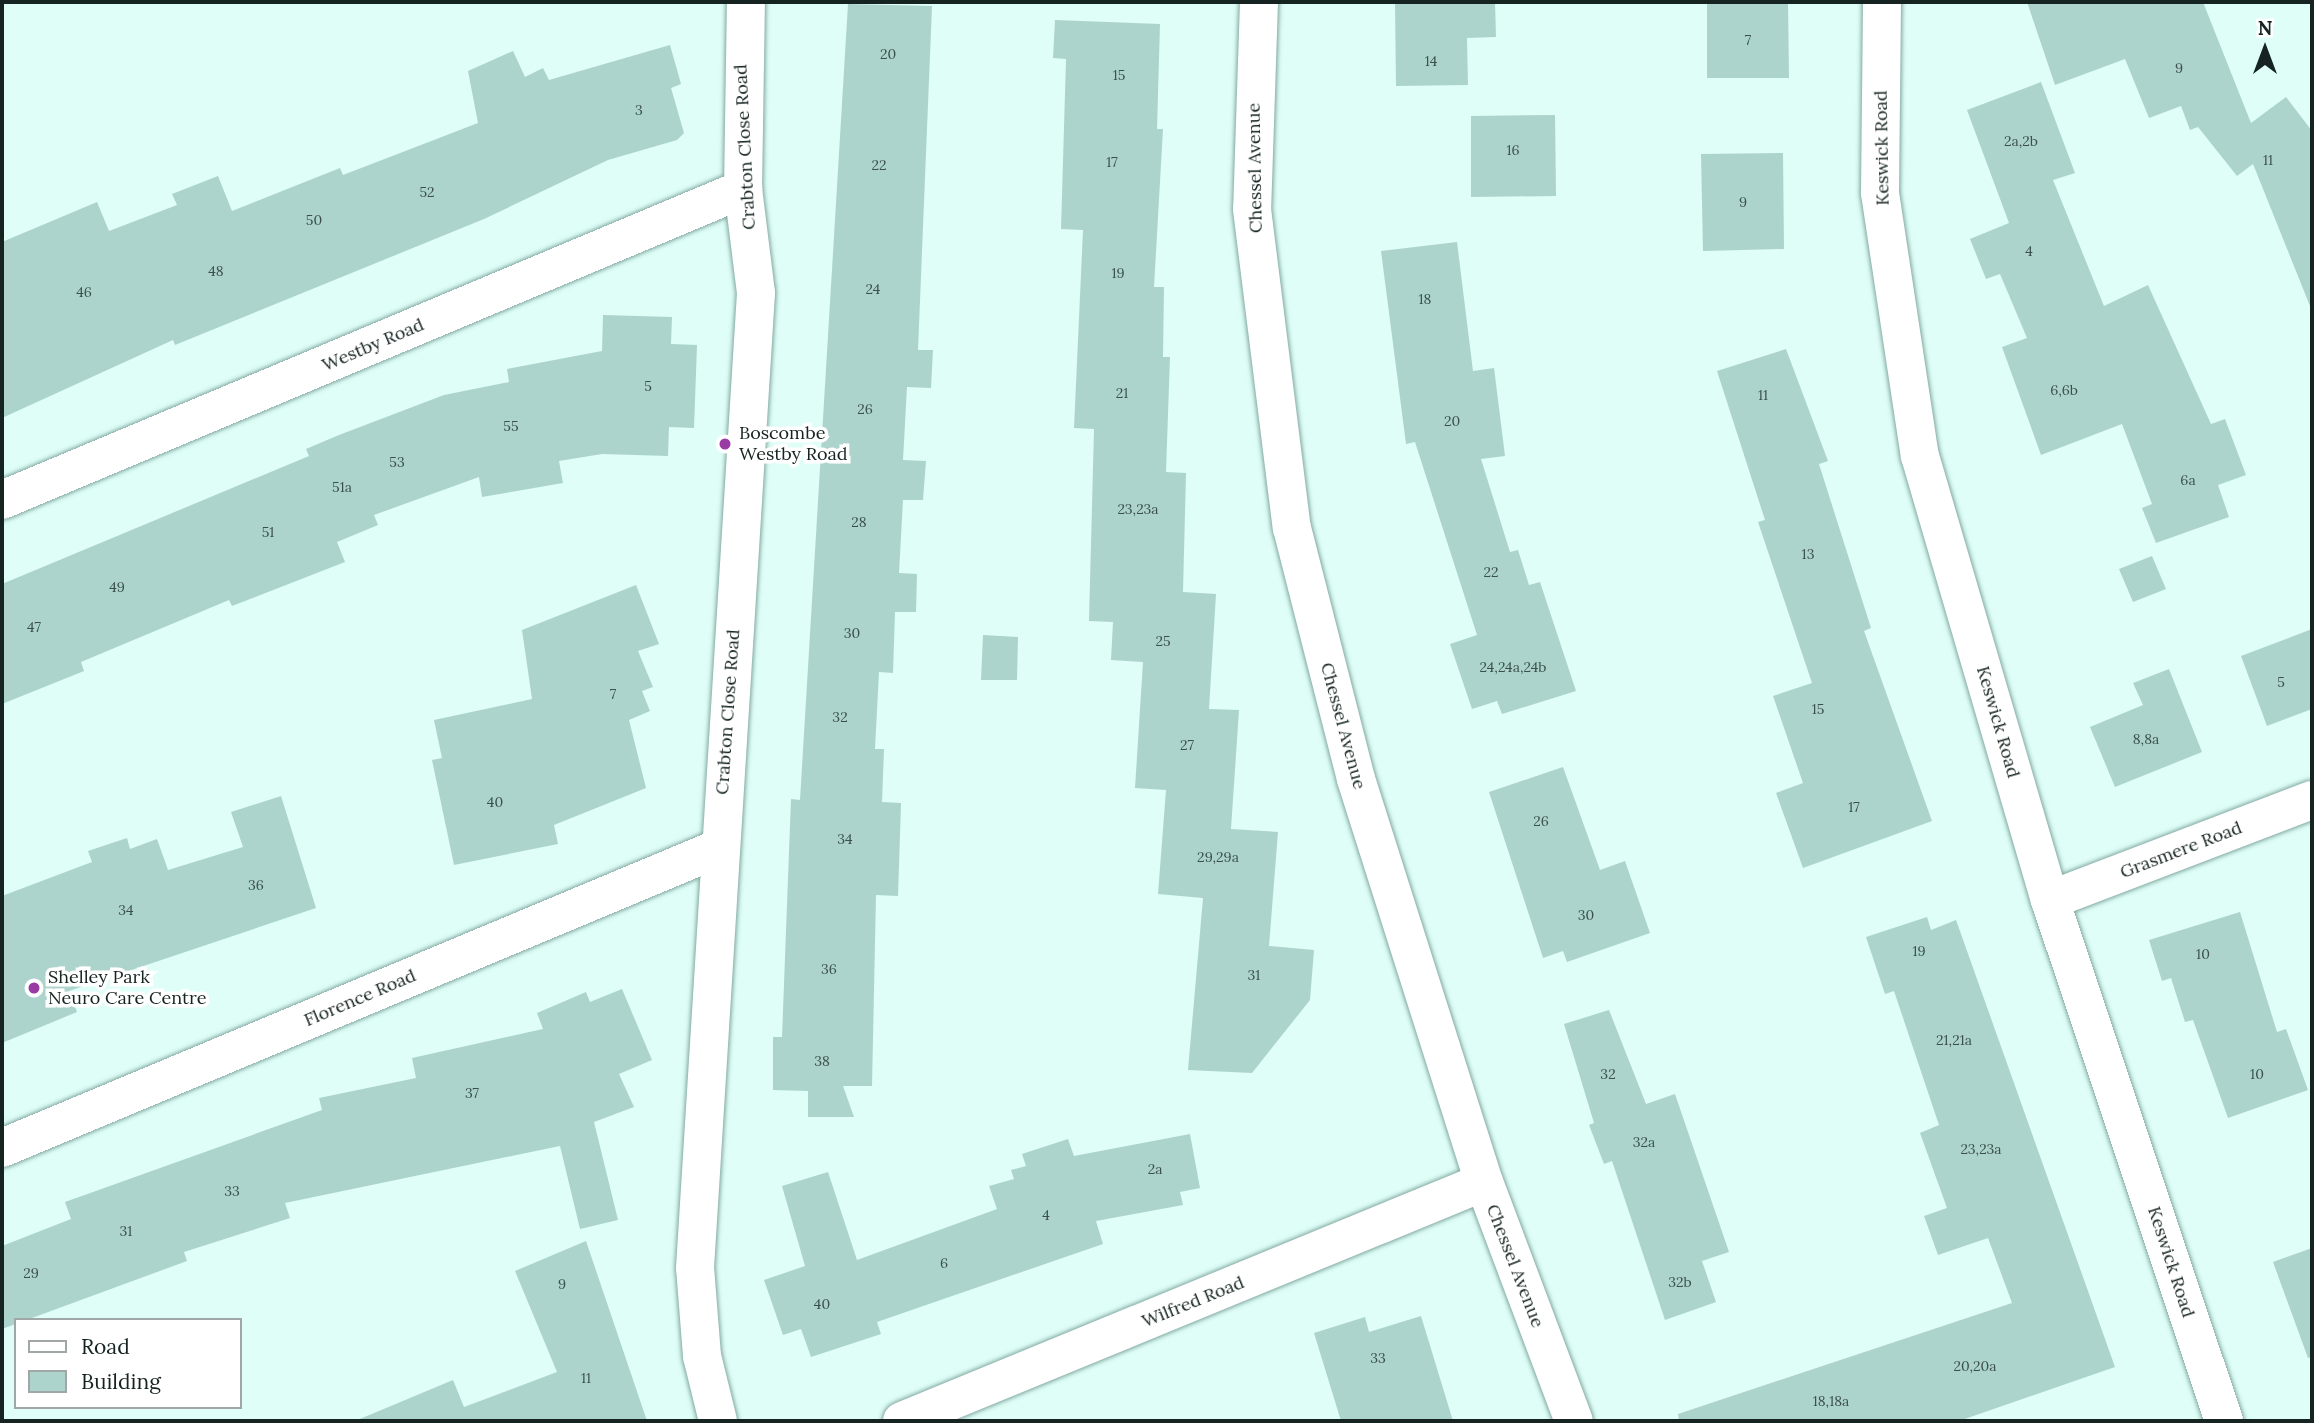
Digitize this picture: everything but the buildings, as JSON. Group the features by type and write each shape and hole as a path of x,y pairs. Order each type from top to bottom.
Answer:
{"street":[{"name":"Crabton Close Road","path":"718,1421 702,1356 695,1268 719,848 756,293 743,189 746,2"},
{"name":"Chessel Avenue","path":"1259,2 1252,209 1292,528 1356,779 1484,1182 1574,1421"},
{"name":"Keswick Road","path":"1882,2 1880,193 1920,456 2050,900 2224,1421"},
{"name":"Westby Road","path":"2,500 743,189"},
{"name":"Grasmere Road","path":"2050,900 2312,800"},
{"name":"Florence Road","path":"2,1148 719,848"},
{"name":"Wilfred Road","path":"902,1421 1484,1182"}],"place":[{"name":"Boscombe Westby Road","path":"725,444"},
{"name":"Shelley Park Neuro Care Centre","path":"34,988"}]}
